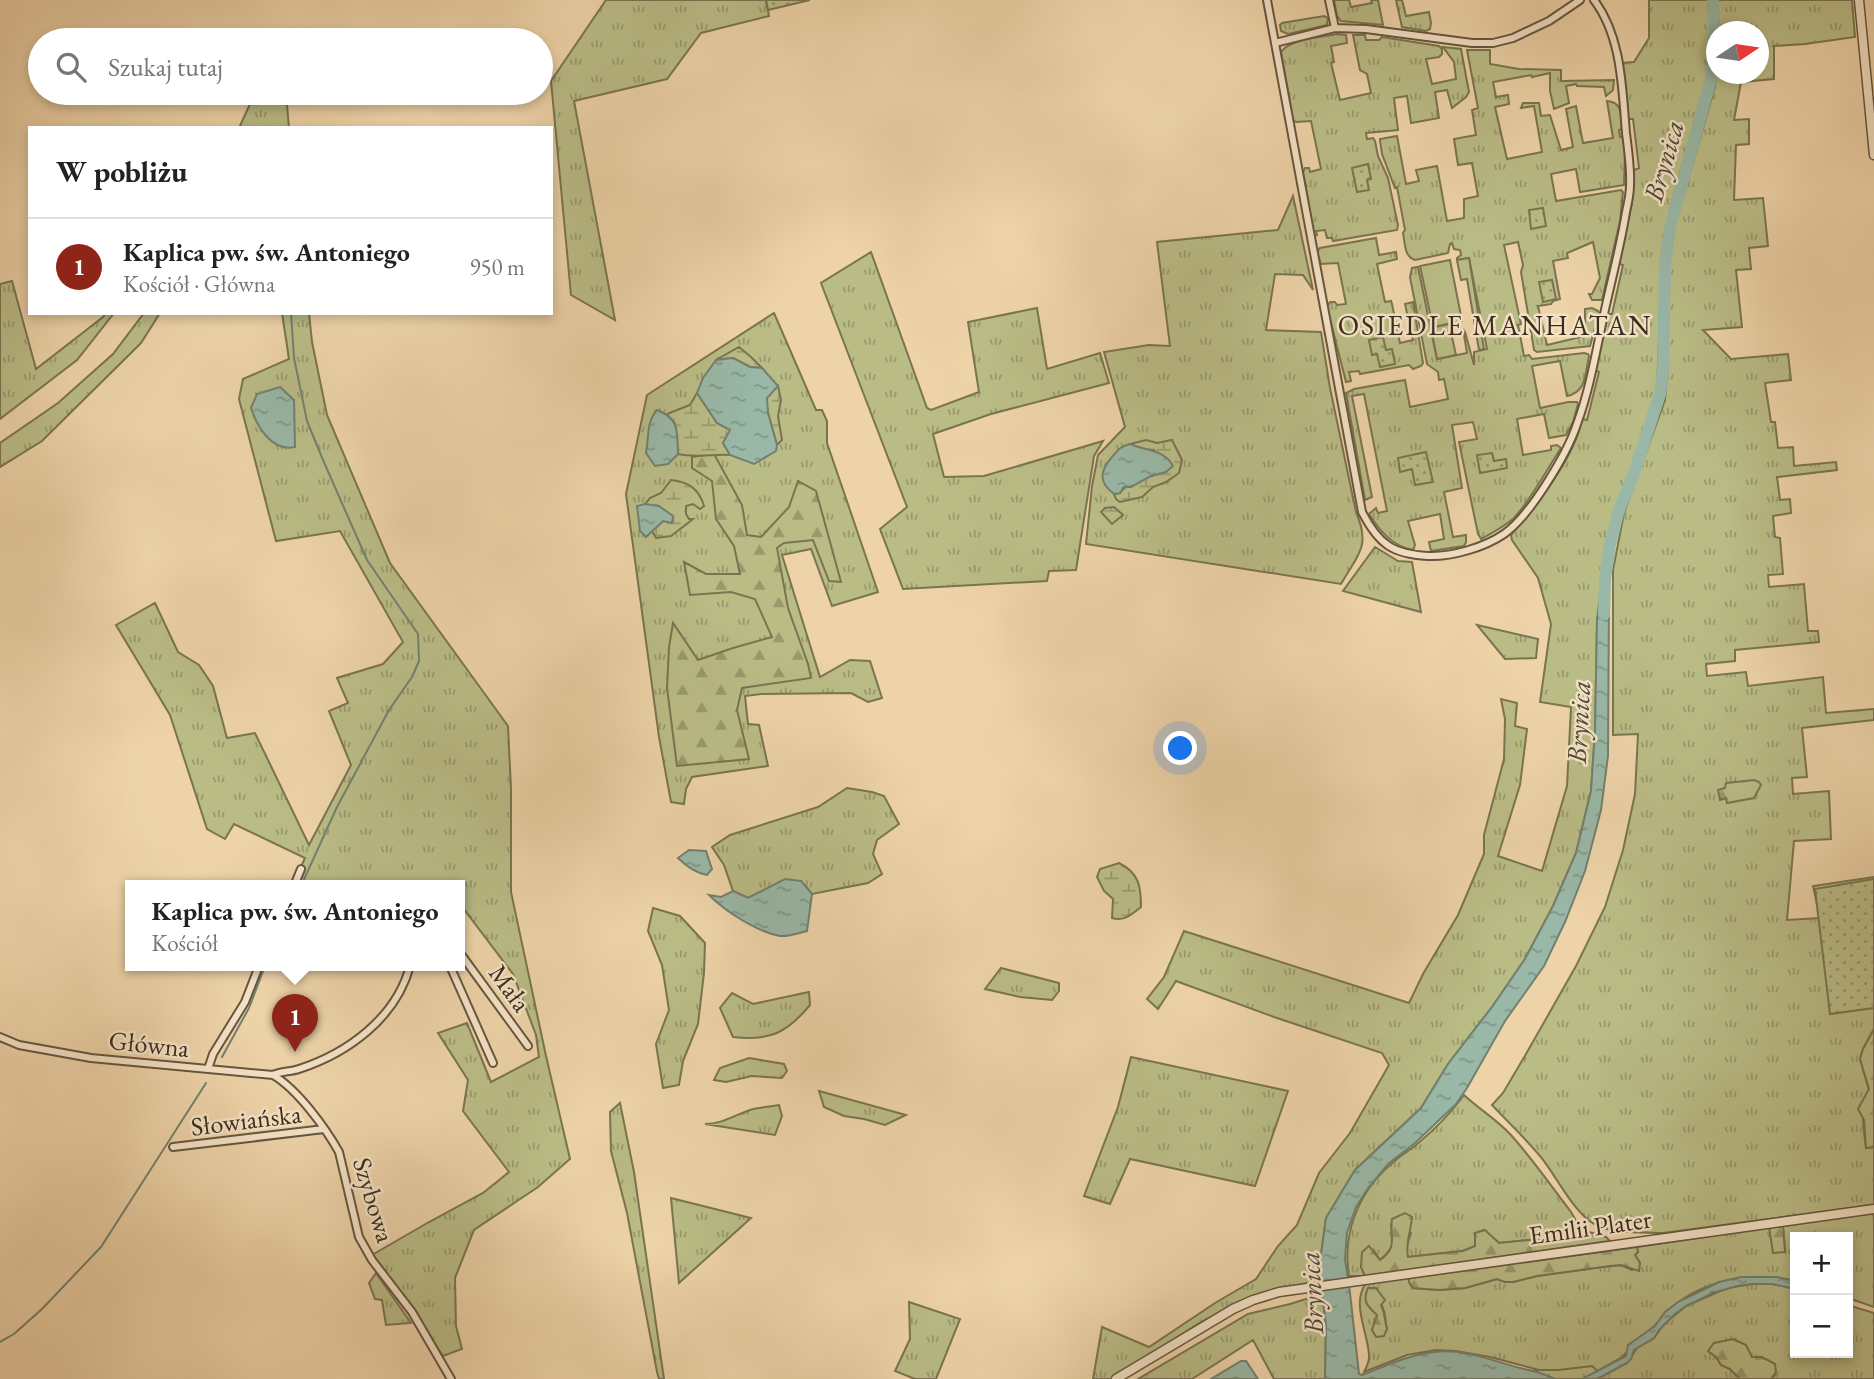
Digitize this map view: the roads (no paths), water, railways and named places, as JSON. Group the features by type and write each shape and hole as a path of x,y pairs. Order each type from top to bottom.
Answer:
{"street":[{"path":"1267,0 1362,512 1376,535 1393,550 1416,556 1458,553 1504,534 1543,489 1578,424 1597,349 1630,187 1623,97 1611,30 1594,0"},
{"path":"1329,0 1335,28"},
{"path":"1275,43 1335,28 1493,43 1513,38 1549,21 1580,0"},
{"path":"1859,0 1874,155"},
{"path":"296,880 301,869"},
{"name":"Mała","path":"465,960 528,1046"},
{"path":"208,1069 213,1054 245,1002 257,971"},
{"name":"Główna","path":"0,1037 19,1045 92,1058 273,1075 296,1070 331,1056 362,1037 402,991 408,971"},
{"path":"452,971 493,1063"},
{"path":"286,1083 296,1070"},
{"name":"Szybowa","path":"273,1075 286,1083 324,1129 339,1152 359,1237 412,1312 451,1379"},
{"name":"Słowiańska","path":"173,1147 324,1129"},
{"name":"Emilii Plater","path":"1116,1379 1233,1309 1279,1292 1874,1209"}],"water":[{"path":"733,358 750,367 762,368 778,386 767,398 776,451 754,464 730,455 723,443 730,430 717,423 697,393 703,378 716,360"},
{"path":"280,387 294,400 295,447 287,448 273,442 261,430 251,408 257,394"},
{"path":"657,410 670,418 676,427 678,454 668,464 655,466 646,453 649,425"},
{"path":"1130,444 1160,453 1173,466 1166,472 1151,476 1131,487 1124,487 1120,493 1114,494 1103,481 1103,472 1118,450"},
{"path":"637,506 659,506 673,516 672,523 663,521 646,537 640,531"},
{"path":"1600,597 1609,598 1608,756 1601,810 1585,871 1544,966 1505,1021 1467,1088 1456,1104 1415,1143 1388,1164 1356,1207 1347,1233 1345,1259 1359,1374 1415,1356 1446,1351 1480,1356 1555,1379 1325,1379 1326,1325 1319,1269 1326,1218 1355,1170 1421,1108 1448,1064 1525,959 1553,906 1576,853 1591,791"},
{"path":"689,850 706,851 712,869 707,875 691,869 678,858"},
{"path":"785,879 801,881 812,894 807,931 786,936 771,934 742,920 709,895 721,897 733,891 748,898"},
{"path":"1741,1277 1777,1277 1790,1280 1790,1288 1752,1284 1713,1293 1675,1314 1654,1338 1634,1350 1627,1363 1597,1379 1582,1379 1626,1356 1628,1345 1655,1326 1665,1312 1678,1302 1719,1282"},
{"path":"1241,1361 1246,1361 1258,1379 1211,1379"}],"waterway":[{"name":"Brynica","path":"1604,614 1610,545 1619,510 1660,394 1663,371 1665,263 1670,228 1710,83 1715,52 1713,0"},
{"path":"291,315 294,358 307,421 367,560 418,634 419,661 412,677 389,710 337,807 304,880"},
{"path":"222,1057 249,1008 263,971"},
{"path":"0,1342 14,1334 42,1309 101,1247 206,1083"}],"place":[{"name":"Kaplica pw. św. Antoniego","path":"295,1052"}],"district":[{"name":"OSIEDLE MANHATAN","path":"1495,325"}]}
